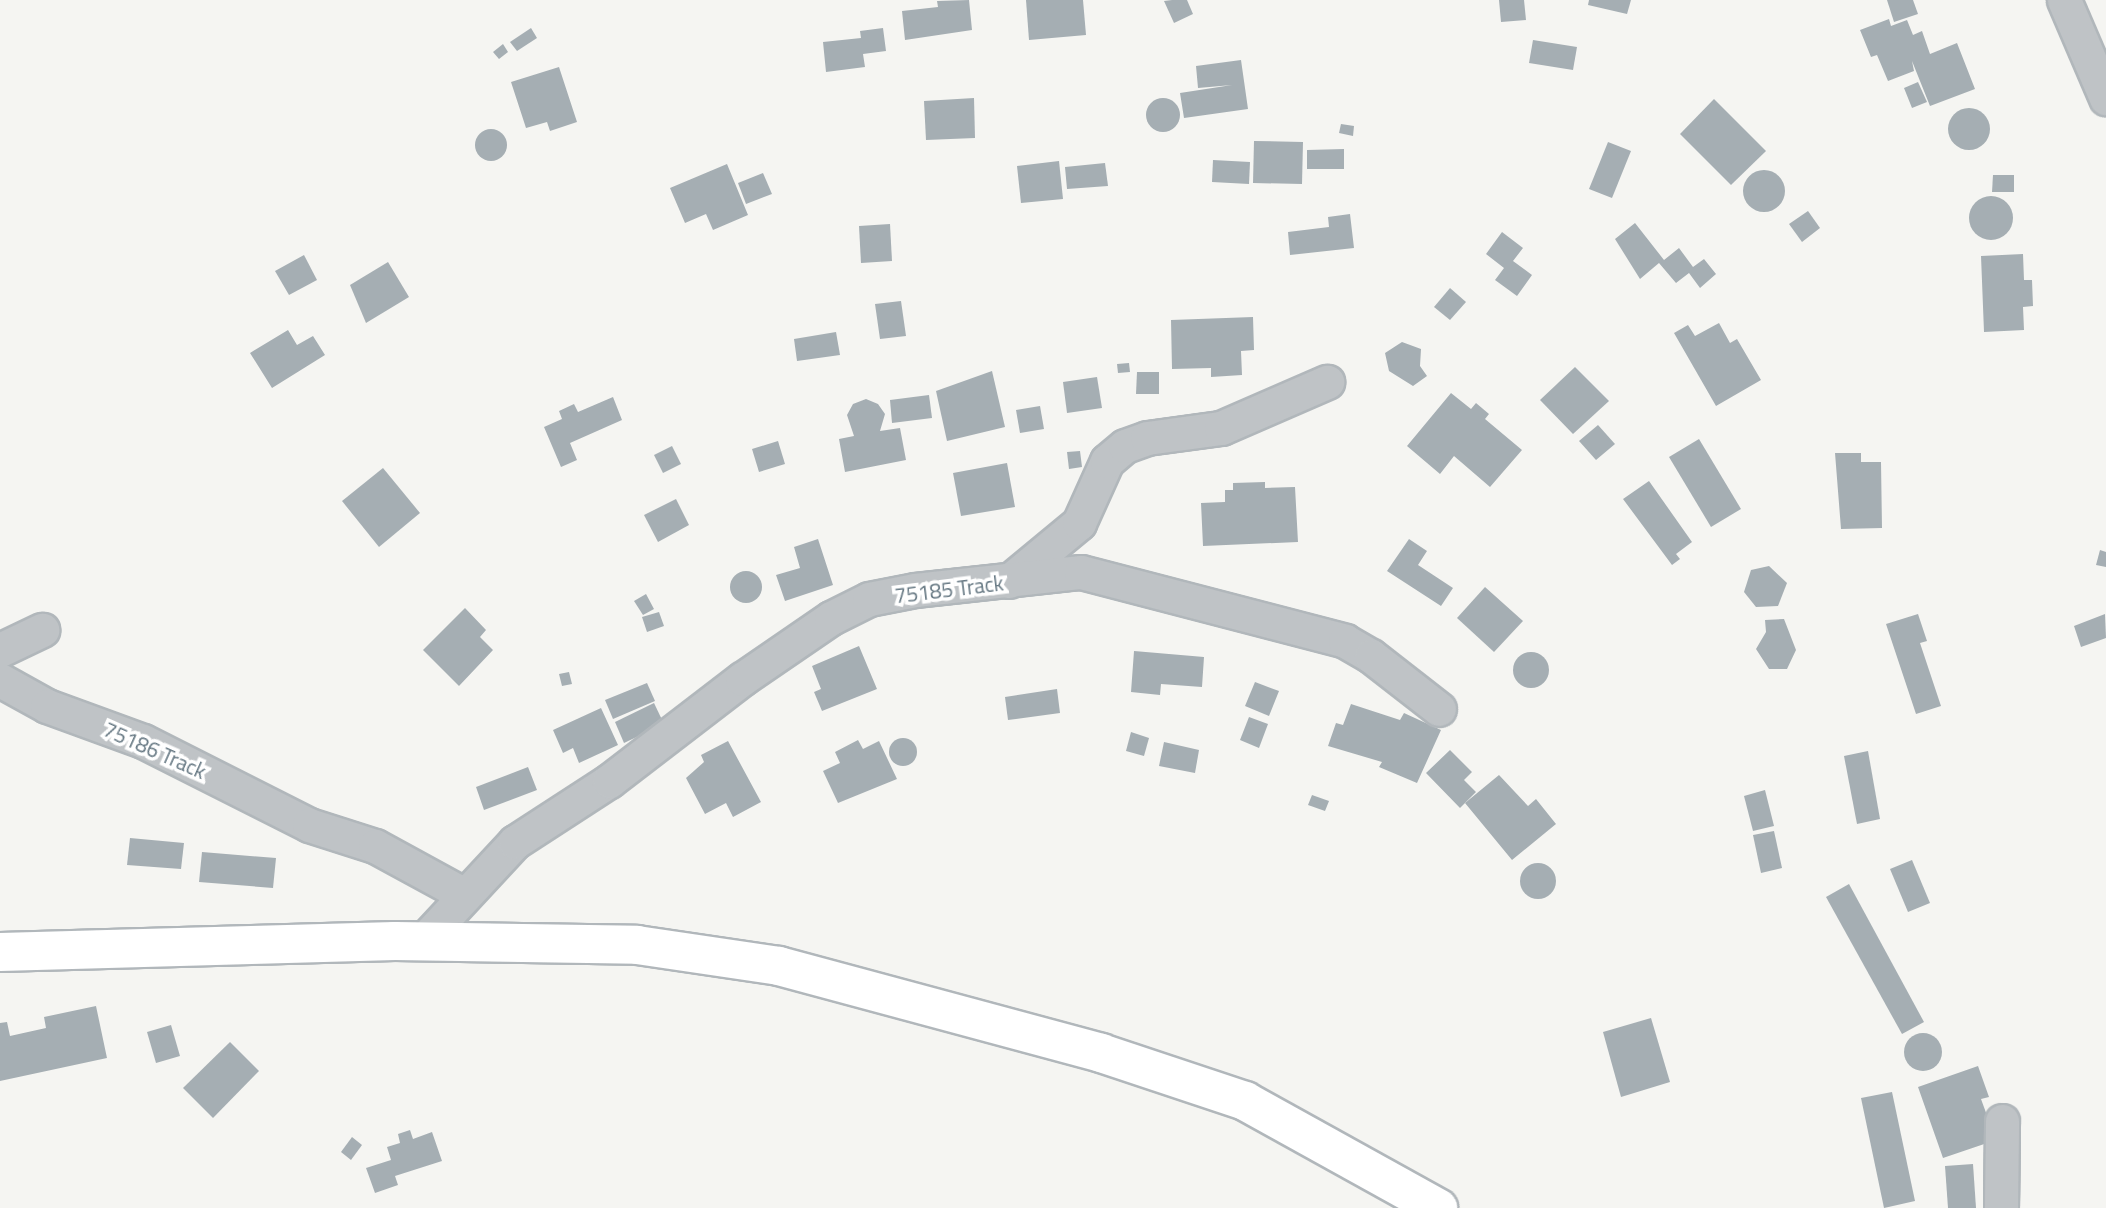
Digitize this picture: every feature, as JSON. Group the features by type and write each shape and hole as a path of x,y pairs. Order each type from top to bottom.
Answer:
{"street":[{"path":"2064,0 2106,97"},
{"path":"1007,582 1079,523 1107,461 1125,446 1147,438 1220,428 1327,382"},
{"name":"75185 Track","path":"422,942 463,894 514,842 609,782 742,679 831,618 869,599 915,590 1081,572 1345,641 1371,656 1439,709"},
{"path":"0,650 42,630"},
{"name":"75186 Track","path":"0,680 47,706 144,741 309,825 375,846 463,894"},
{"path":"0,952 422,942 637,945 779,966 913,1000 1101,1053 1245,1101 1438,1208"},
{"path":"2001,1208 2002,1121"}],"building":[{"path":"969,0 972,30 905,40 902,11 938,7 937,1"},
{"path":"1026,0 1083,0 1086,35 1029,40"},
{"path":"1187,0 1193,14 1174,23 1164,1"},
{"path":"1499,0 1524,0 1526,20 1501,22"},
{"path":"1589,0 1631,0 1627,14 1588,5"},
{"path":"1887,0 1913,0 1918,14 1894,22"},
{"path":"1889,19 1891,26 1907,20 1913,35 1922,31 1930,54 1957,43 1975,89 1930,106 1912,61 1914,71 1888,81 1877,55 1871,57 1860,30"},
{"path":"531,28 537,38 517,51 510,42"},
{"path":"883,28 886,51 863,54 865,67 826,72 823,42 861,38 860,31"},
{"path":"1533,40 1577,47 1573,70 1529,63"},
{"path":"503,44 508,52 499,59 493,52"},
{"path":"1241,60 1248,109 1184,118 1180,93 1232,85 1198,88 1196,66"},
{"path":"559,67 577,122 550,131 547,122 526,128 511,82"},
{"path":"1918,82 1927,102 1912,108 1904,88"},
{"path":"974,98 975,138 926,140 924,101"},
{"path":"1163,98 1175,103 1180,115 1175,127 1163,132 1151,127 1146,115 1151,103"},
{"path":"1714,99 1766,151 1731,185 1680,134"},
{"path":"1969,108 1984,114 1990,129 1984,144 1969,150 1954,144 1948,129 1954,114"},
{"path":"1341,124 1354,126 1353,136 1339,133"},
{"path":"491,129 503,133 507,145 503,157 491,161 479,157 475,145 479,133"},
{"path":"1254,141 1303,142 1302,184 1253,183"},
{"path":"1608,142 1631,151 1612,198 1589,189"},
{"path":"1344,149 1344,169 1307,169 1307,150"},
{"path":"1213,160 1250,162 1249,184 1212,182"},
{"path":"1059,161 1063,199 1021,203 1017,166"},
{"path":"1105,163 1108,186 1067,189 1065,167"},
{"path":"727,164 748,215 713,230 706,214 685,223 670,188"},
{"path":"1764,170 1779,176 1785,191 1779,206 1764,212 1749,206 1743,191 1749,176"},
{"path":"763,173 772,194 746,204 738,183"},
{"path":"1993,175 2014,175 2014,192 1992,192"},
{"path":"1991,196 2007,202 2013,218 2007,234 1991,240 1975,234 1969,218 1975,202"},
{"path":"1808,211 1820,228 1802,242 1789,224"},
{"path":"1350,214 1354,248 1290,255 1288,232 1329,227 1328,217"},
{"path":"1635,223 1664,260 1679,248 1693,267 1704,259 1716,274 1700,288 1689,273 1676,283 1659,263 1640,279 1615,239"},
{"path":"890,224 892,261 861,263 859,226"},
{"path":"1502,232 1523,248 1513,261 1532,275 1517,296 1495,280 1504,268 1486,254"},
{"path":"2023,254 2024,280 2032,280 2033,306 2023,307 2024,330 1984,332 1981,256"},
{"path":"304,255 317,280 289,295 275,271"},
{"path":"388,262 409,297 366,323 350,285"},
{"path":"1450,288 1466,302 1450,320 1434,307"},
{"path":"901,301 906,336 880,339 875,304"},
{"path":"1253,317 1254,350 1241,351 1242,375 1211,377 1211,368 1172,369 1171,320"},
{"path":"1719,323 1730,343 1737,339 1761,380 1716,406 1674,333 1688,325 1695,336"},
{"path":"288,330 297,345 313,336 325,355 272,388 250,353"},
{"path":"836,332 840,355 797,361 794,339"},
{"path":"1402,342 1421,349 1420,366 1427,376 1413,386 1389,371 1385,353"},
{"path":"1129,363 1130,372 1118,373 1117,364"},
{"path":"1575,367 1609,401 1573,434 1540,400"},
{"path":"992,371 1005,427 947,441 936,391"},
{"path":"1137,372 1159,372 1159,394 1136,394"},
{"path":"1097,377 1102,408 1067,413 1063,382"},
{"path":"1451,393 1471,409 1476,403 1489,414 1485,419 1522,450 1490,487 1454,456 1440,474 1407,446"},
{"path":"929,395 932,418 892,423 890,400"},
{"path":"613,397 622,420 570,443 577,460 561,467 544,427 562,419 559,411 574,404 578,412"},
{"path":"866,399 878,404 885,414 880,431 900,428 906,460 845,472 839,439 854,436 847,415 853,404"},
{"path":"1040,406 1044,429 1020,433 1016,410"},
{"path":"1598,425 1615,444 1596,460 1579,441"},
{"path":"1699,439 1741,509 1711,527 1669,457"},
{"path":"778,441 785,464 759,472 752,449"},
{"path":"672,446 681,464 663,473 654,455"},
{"path":"1080,451 1082,467 1069,469 1067,452"},
{"path":"1835,453 1861,453 1861,462 1881,462 1882,528 1841,529"},
{"path":"1007,463 1015,507 961,516 953,473"},
{"path":"383,468 420,513 379,547 342,501"},
{"path":"1649,481 1692,542 1676,554 1680,559 1672,565 1623,499"},
{"path":"1265,482 1265,488 1295,487 1298,542 1203,546 1201,503 1225,502 1225,490 1233,490 1233,483"},
{"path":"676,499 689,525 658,542 644,515"},
{"path":"818,539 833,585 785,601 776,575 800,568 794,547"},
{"path":"1409,539 1427,551 1418,565 1453,588 1441,606 1387,571"},
{"path":"2100,550 2106,552 2106,567 2096,565"},
{"path":"1769,566 1787,583 1778,606 1756,607 1744,592 1751,570"},
{"path":"746,571 757,576 762,587 757,598 746,603 735,598 730,587 735,576"},
{"path":"1485,587 1523,621 1494,652 1457,618"},
{"path":"646,594 654,609 643,615 634,601"},
{"path":"465,608 486,630 480,637 493,650 459,686 423,650"},
{"path":"659,612 664,626 647,632 642,617"},
{"path":"1918,614 1927,641 1920,643 1941,706 1916,714 1886,624"},
{"path":"2105,614 2106,638 2081,647 2074,626"},
{"path":"1784,619 1796,650 1787,669 1769,669 1756,649 1766,632 1765,620"},
{"path":"859,646 877,689 822,711 814,692 821,689 812,666"},
{"path":"1134,651 1204,657 1202,687 1161,684 1160,695 1131,692"},
{"path":"1531,652 1543,658 1549,670 1543,682 1531,688 1519,682 1513,670 1519,658"},
{"path":"569,672 572,684 562,686 559,674"},
{"path":"1255,682 1279,691 1269,716 1245,706"},
{"path":"647,683 655,701 613,719 605,700"},
{"path":"1057,689 1060,713 1008,720 1005,697"},
{"path":"654,703 664,724 624,743 615,722"},
{"path":"1351,704 1400,720 1404,713 1441,730 1417,783 1379,767 1382,762 1328,746 1336,723 1343,725"},
{"path":"601,708 618,745 579,763 573,748 563,753 553,730"},
{"path":"1249,717 1268,724 1259,748 1240,740"},
{"path":"1131,732 1149,738 1144,756 1126,751"},
{"path":"903,738 913,742 917,752 913,762 903,766 893,762 889,752 893,742"},
{"path":"858,740 863,749 879,741 897,779 838,803 823,771 840,763 835,752"},
{"path":"728,741 761,802 733,817 726,803 705,814 686,778 704,762 701,755"},
{"path":"1164,742 1199,750 1195,773 1159,766"},
{"path":"1450,750 1472,772 1464,780 1476,792 1460,808 1426,773"},
{"path":"1868,751 1880,819 1857,824 1844,756"},
{"path":"528,767 537,790 484,810 476,787"},
{"path":"1499,775 1528,806 1536,799 1556,824 1512,860 1465,803"},
{"path":"1765,790 1774,826 1753,831 1744,796"},
{"path":"1312,795 1329,801 1325,811 1308,805"},
{"path":"1774,831 1782,868 1761,873 1753,835"},
{"path":"130,838 184,843 181,869 127,865"},
{"path":"202,852 276,858 273,888 199,882"},
{"path":"1912,860 1930,903 1908,912 1890,869"},
{"path":"1538,863 1550,869 1556,881 1550,893 1538,899 1526,893 1520,881 1526,869"},
{"path":"1849,884 1924,1022 1902,1034 1826,897"},
{"path":"96,1006 107,1058 0,1081 0,1023 7,1022 10,1036 46,1028 44,1017"},
{"path":"1651,1018 1670,1082 1621,1097 1603,1032"},
{"path":"171,1025 180,1056 156,1063 147,1032"},
{"path":"1923,1033 1936,1039 1942,1052 1936,1065 1923,1071 1910,1065 1904,1052 1910,1039"},
{"path":"230,1042 259,1071 213,1118 183,1088"},
{"path":"1978,1066 1989,1097 1981,1099 1996,1140 1943,1158 1918,1087"},
{"path":"1892,1092 1915,1201 1884,1208 1861,1098"},
{"path":"410,1130 413,1139 432,1132 442,1161 395,1176 398,1185 375,1193 366,1168 391,1160 387,1147 400,1143 398,1134"},
{"path":"352,1137 362,1145 351,1160 341,1152"},
{"path":"1973,1164 1976,1208 1948,1208 1945,1166"}]}
